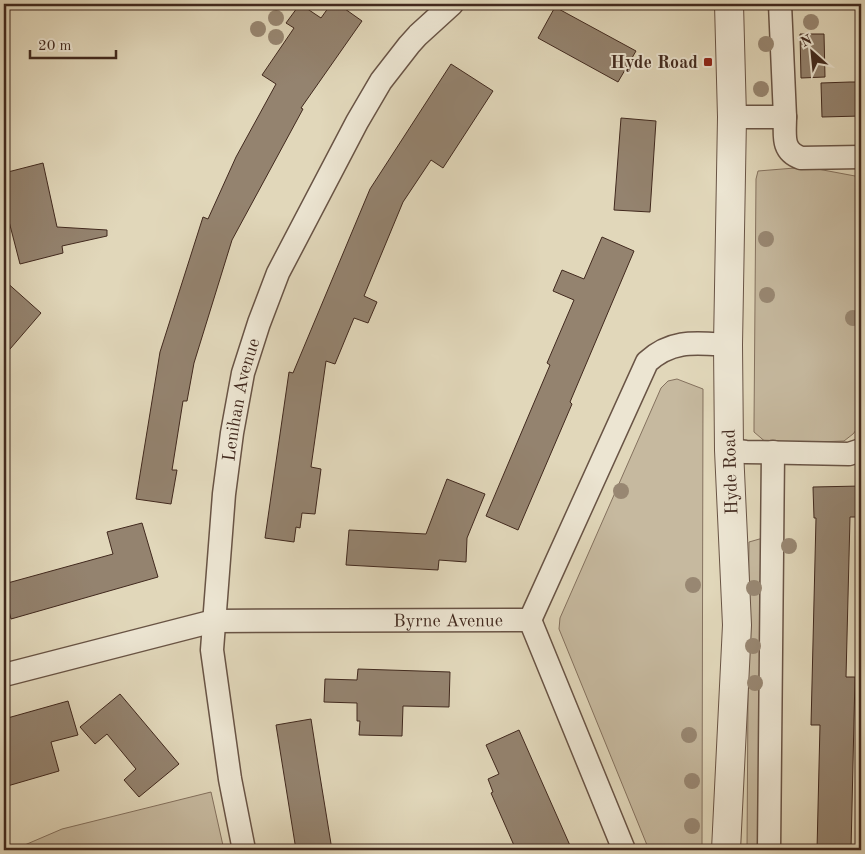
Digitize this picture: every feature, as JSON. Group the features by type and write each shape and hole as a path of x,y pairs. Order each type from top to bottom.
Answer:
{"street":[{"name":"Lenihan Avenue","path":"244,850 230,779 212,650 224,494 232,433 243,373 278,272 357,122 381,81 418,35 452,4"},
{"name":"Hyde Road","path":"726,850 737,625 729,450 728,345 732,117 729,4"},
{"path":"780,4 785,144 792,155 801,158 861,157"},
{"path":"732,117 785,118"},
{"path":"624,850 530,620 647,362 658,352 674,345 728,345"},
{"path":"729,450 849,454 861,450"},
{"path":"769,850 772,452"},
{"name":"Byrne Avenue","path":"4,674 214,621 530,620"}],"shaded area":[{"path":"807,167 855,176 861,186 861,424 844,441 768,444 754,432 756,179 758,171"},
{"path":"677,379 703,389 702,850 649,850 559,629 560,618 661,388 668,381"},
{"path":"763,538 762,850 747,850 749,542"},
{"path":"211,792 224,850 13,850 62,829"}],"building":[{"path":"300,4 321,18 331,4 338,4 362,21 301,108 303,109 232,240 194,363 187,401 183,401 172,470 177,470 171,504 136,499 160,352 203,217 208,219 236,157 276,84 262,75 294,28 286,23"},
{"path":"555,7 636,51 618,82 538,38"},
{"path":"800,34 824,34 825,77 801,78"},
{"path":"451,64 493,91 443,168 431,160 403,202 364,296 377,302 368,323 354,318 335,364 326,361 311,467 321,469 315,514 302,513 300,528 296,527 294,542 265,538 289,372 293,373 370,189"},
{"path":"861,82 861,116 822,117 821,83"},
{"path":"621,118 656,121 650,212 614,210"},
{"path":"43,163 57,227 107,230 107,236 62,246 63,253 20,264 4,202 4,173"},
{"path":"602,237 634,251 518,530 486,516 550,365 547,363 574,300 553,291 562,270 584,279"},
{"path":"4,280 41,313 4,356"},
{"path":"447,479 485,494 467,538 466,562 439,560 438,570 346,565 349,530 426,534"},
{"path":"861,486 861,517 850,517 846,677 855,677 851,850 817,850 820,725 811,725 816,518 814,518 813,487"},
{"path":"142,523 158,577 11,619 4,584 113,554 107,532"},
{"path":"358,669 450,672 449,707 403,706 402,736 359,735 360,721 357,721 357,703 324,702 325,679 357,680"},
{"path":"120,694 179,764 139,797 124,780 136,769 107,734 95,744 80,727"},
{"path":"68,701 78,735 51,742 59,771 4,787 4,719"},
{"path":"311,719 332,850 296,850 276,725"},
{"path":"519,730 572,850 516,850 491,793 493,792 488,779 499,774 486,745"}],"place":[{"name":"Hyde Road","path":"708,62"}]}
